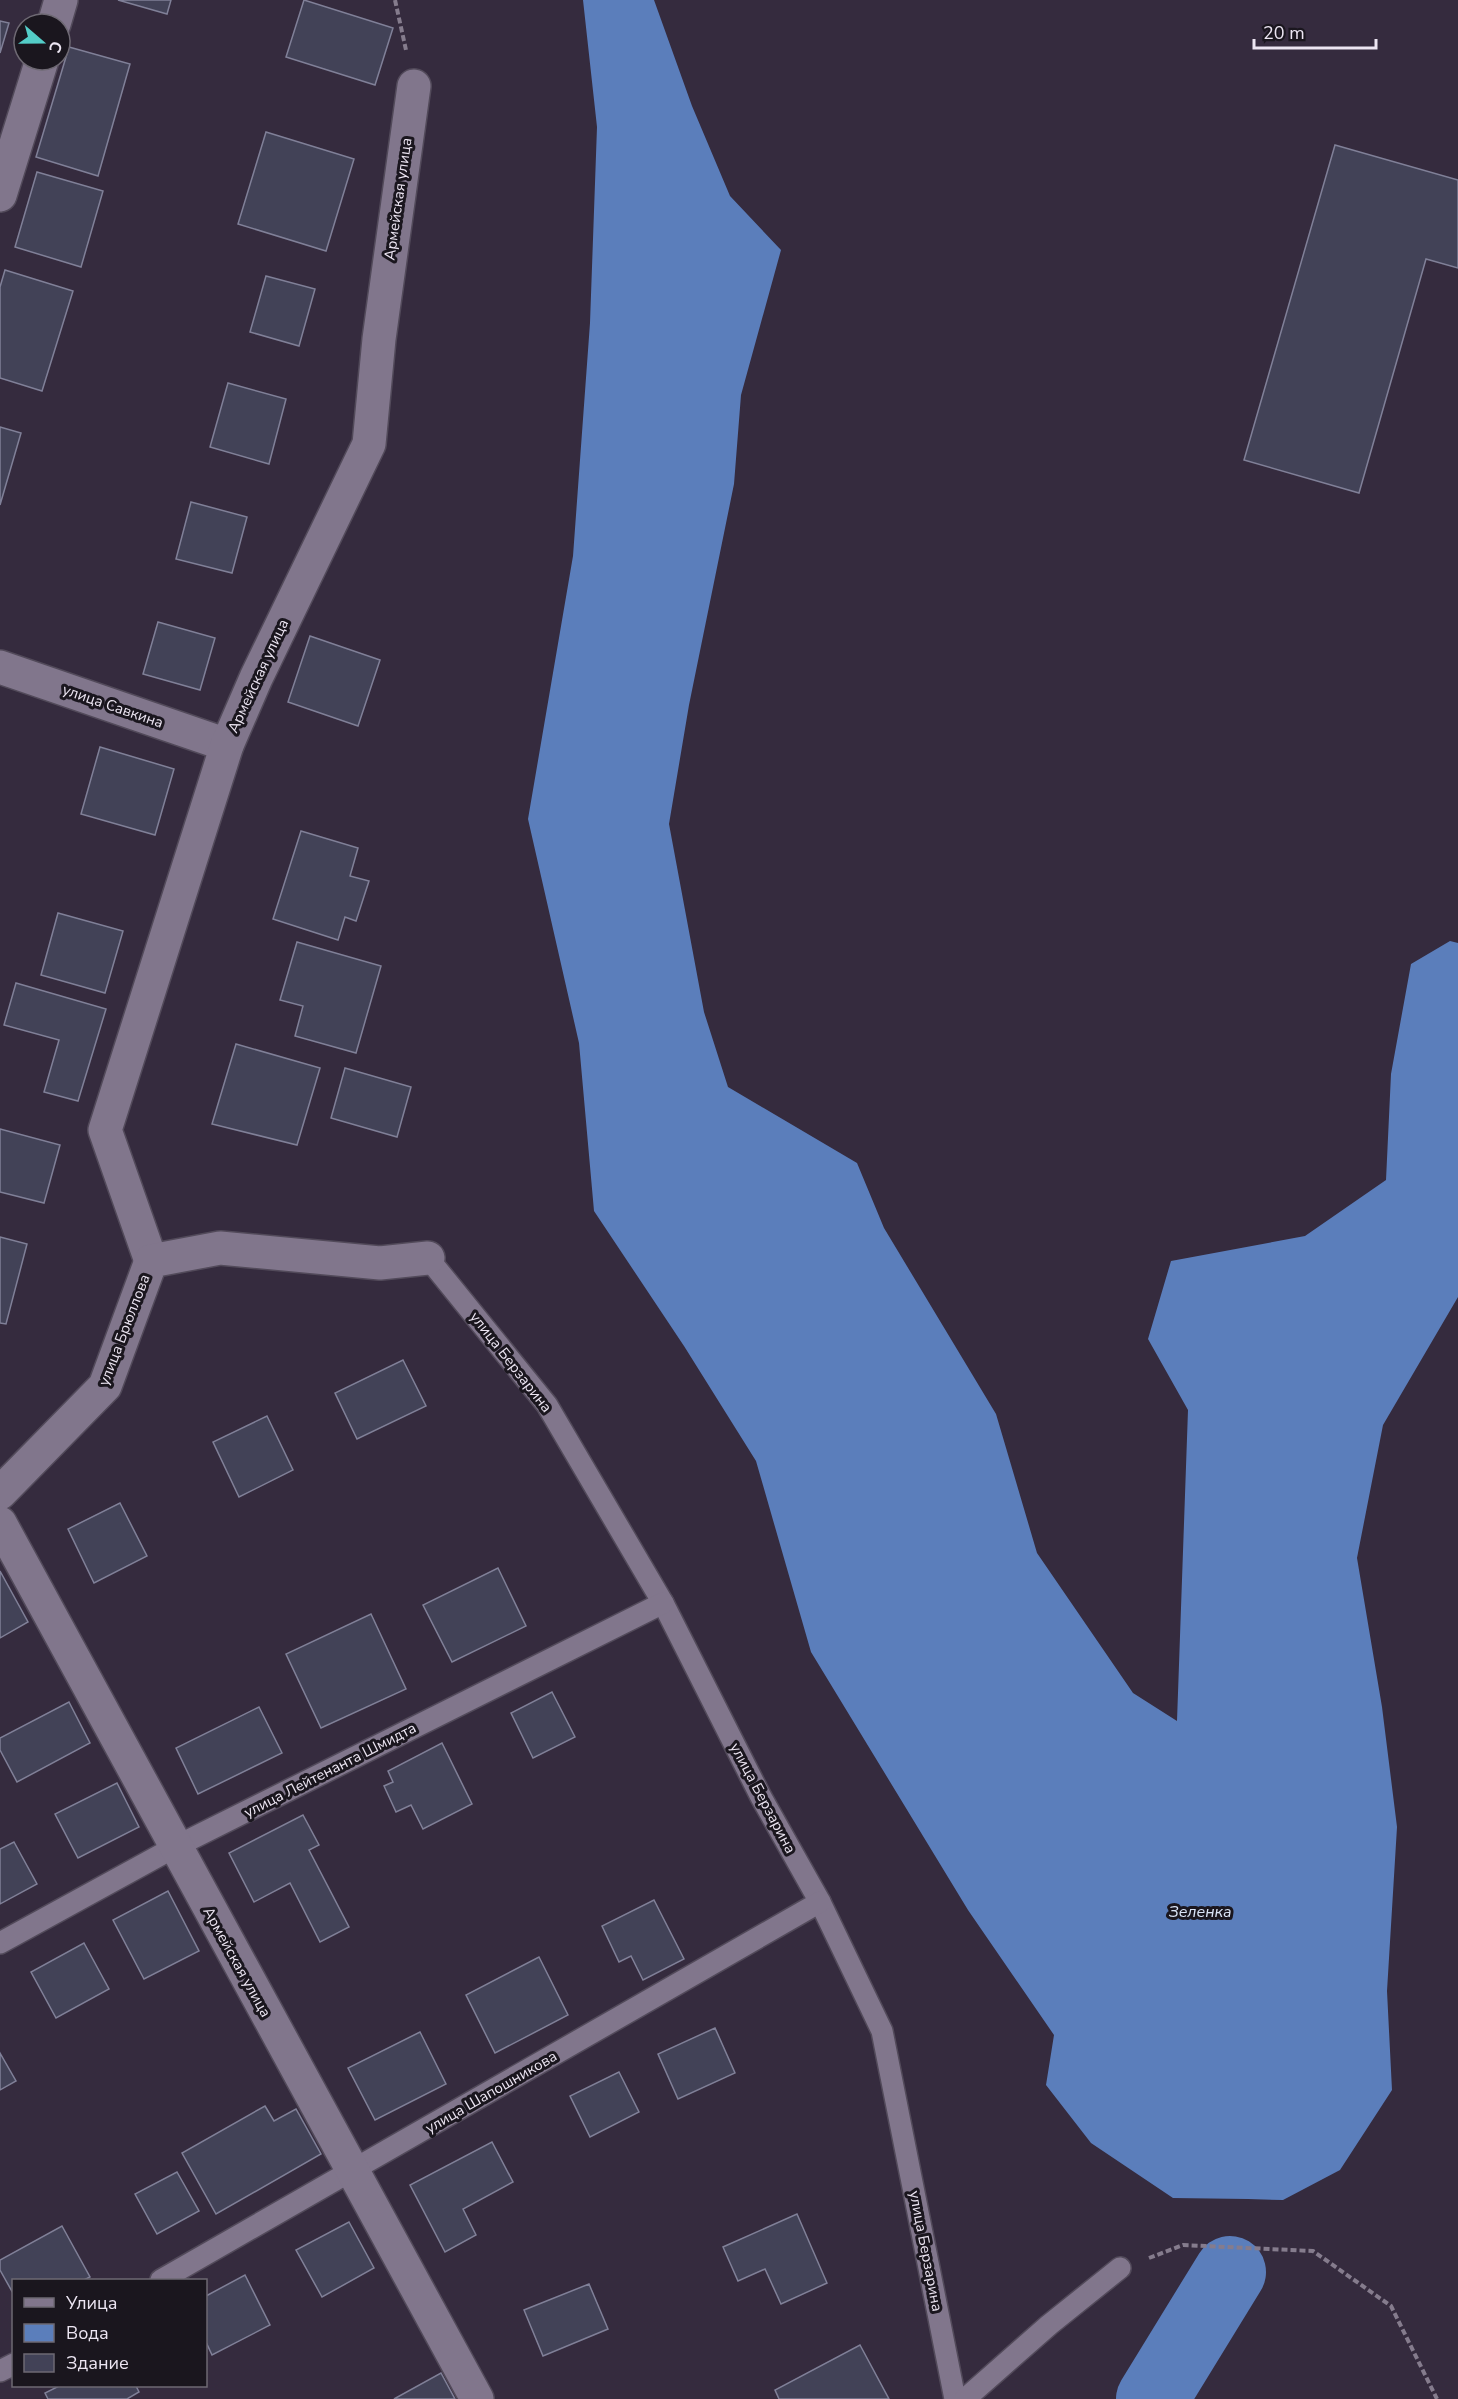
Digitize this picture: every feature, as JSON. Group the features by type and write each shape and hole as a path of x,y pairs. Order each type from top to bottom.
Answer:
{"street":[{"path":"0,195 38,72"},
{"name":"Армейская улица","path":"151,1261 105,1130 227,745 256,678 369,444 379,339 414,86"},
{"name":"улица Савкина","path":"0,667 227,745"},
{"name":"улица Брюллова","path":"0,1493 105,1386 151,1261 220,1248 380,1263 428,1258"},
{"name":"Армейская улица","path":"0,1523 477,2399"}],"lane":[{"name":"улица Берзарина","path":"428,1258 547,1406 663,1603 761,1797 820,1902 882,2031 956,2399"},
{"name":"улица Лейтенанта Шмидта","path":"0,1943 175,1847 663,1603"},
{"name":"улица Шапошникова","path":"163,2279 352,2173 820,1902"},
{"path":"965,2399 1049,2325 1120,2268"}],"path":[{"path":"395,0 414,86"},
{"path":"1120,2268 1183,2245 1313,2251 1391,2306 1437,2399"}],"water":[{"name":"Зеленка","path":"583,0 654,0 692,106 730,196 781,250 741,395 734,484 689,705 669,824 704,1012 728,1087 857,1163 884,1228 996,1414 1037,1553 1133,1693 1177,1721 1188,1410 1148,1339 1171,1261 1305,1236 1386,1180 1391,1074 1411,964 1450,941 1458,943 1458,1297 1383,1425 1357,1558 1382,1707 1397,1827 1387,1991 1392,2090 1340,2170 1283,2200 1173,2198 1091,2143 1046,2085 1054,2035 968,1910 811,1652 756,1461 684,1346 594,1211 579,1043 528,819 573,556 590,323 597,127"}],"building":[{"path":"118,0 171,0 167,14"},
{"path":"304,0 393,28 375,85 286,57"},
{"path":"0,21 9,23 0,53"},
{"path":"72,48 130,64 98,176 36,157 62,72 72,72"},
{"path":"266,132 354,159 326,251 238,224"},
{"path":"1335,145 1458,180 1458,268 1426,259 1359,493 1244,460"},
{"path":"37,172 103,191 81,267 15,247"},
{"path":"5,270 73,291 42,391 0,378 0,287"},
{"path":"266,276 315,289 299,346 250,332"},
{"path":"228,383 286,399 269,464 210,447"},
{"path":"0,427 21,433 0,505"},
{"path":"191,502 247,517 232,573 176,559"},
{"path":"158,622 215,638 200,690 143,674"},
{"path":"310,636 380,660 358,726 288,702"},
{"path":"100,747 174,769 155,835 81,814"},
{"path":"301,831 358,848 350,876 369,881 356,921 345,917 338,940 273,919"},
{"path":"58,913 123,931 105,993 41,975"},
{"path":"297,942 381,966 356,1053 295,1036 303,1006 280,1000"},
{"path":"16,983 106,1009 78,1101 44,1092 59,1040 4,1025"},
{"path":"236,1044 320,1068 297,1145 212,1124"},
{"path":"345,1068 411,1087 397,1137 331,1118"},
{"path":"0,1129 60,1145 44,1203 0,1192"},
{"path":"0,1237 27,1244 6,1324 0,1323"},
{"path":"403,1360 426,1406 357,1439 335,1393"},
{"path":"267,1416 293,1470 239,1497 213,1442"},
{"path":"120,1503 147,1556 94,1583 68,1529"},
{"path":"498,1568 526,1626 452,1662 423,1605"},
{"path":"0,1571 28,1622 0,1638"},
{"path":"371,1614 406,1689 321,1728 286,1654"},
{"path":"552,1692 575,1737 533,1758 511,1713"},
{"path":"69,1702 90,1743 17,1782 0,1750 0,1738"},
{"path":"259,1707 282,1753 198,1794 176,1748"},
{"path":"442,1743 472,1804 423,1829 411,1805 396,1812 384,1786 393,1782 388,1771"},
{"path":"117,1783 139,1827 78,1858 55,1814"},
{"path":"303,1815 319,1845 309,1850 349,1927 320,1942 290,1883 254,1902 229,1853"},
{"path":"14,1842 37,1884 0,1904 0,1849"},
{"path":"168,1891 199,1951 144,1979 113,1920"},
{"path":"654,1900 684,1959 643,1980 631,1956 619,1962 602,1926"},
{"path":"84,1943 109,1989 56,2018 31,1972"},
{"path":"539,1957 568,2015 495,2053 466,1995"},
{"path":"715,2028 735,2073 678,2099 658,2054"},
{"path":"420,2032 446,2084 375,2120 348,2068"},
{"path":"0,2053 16,2081 0,2090"},
{"path":"619,2072 639,2112 590,2137 570,2096"},
{"path":"265,2106 274,2121 296,2109 321,2154 216,2214 182,2153"},
{"path":"492,2142 513,2182 463,2209 476,2235 445,2252 410,2185"},
{"path":"177,2172 199,2211 157,2234 135,2194"},
{"path":"797,2214 827,2283 781,2304 765,2269 738,2281 723,2247"},
{"path":"349,2222 374,2268 322,2297 296,2250"},
{"path":"62,2226 90,2277 86,2279 12,2279 12,2291 0,2270 0,2260"},
{"path":"245,2275 270,2325 212,2355 207,2344 207,2295"},
{"path":"589,2284 608,2329 543,2356 524,2310"},
{"path":"860,2345 889,2399 779,2399 775,2390"},
{"path":"441,2373 455,2399 394,2399"},
{"path":"57,2387 136,2387 139,2392 127,2399 48,2399 45,2393"}],"waterway":[{"path":"1152,2399 1230,2272"}]}
